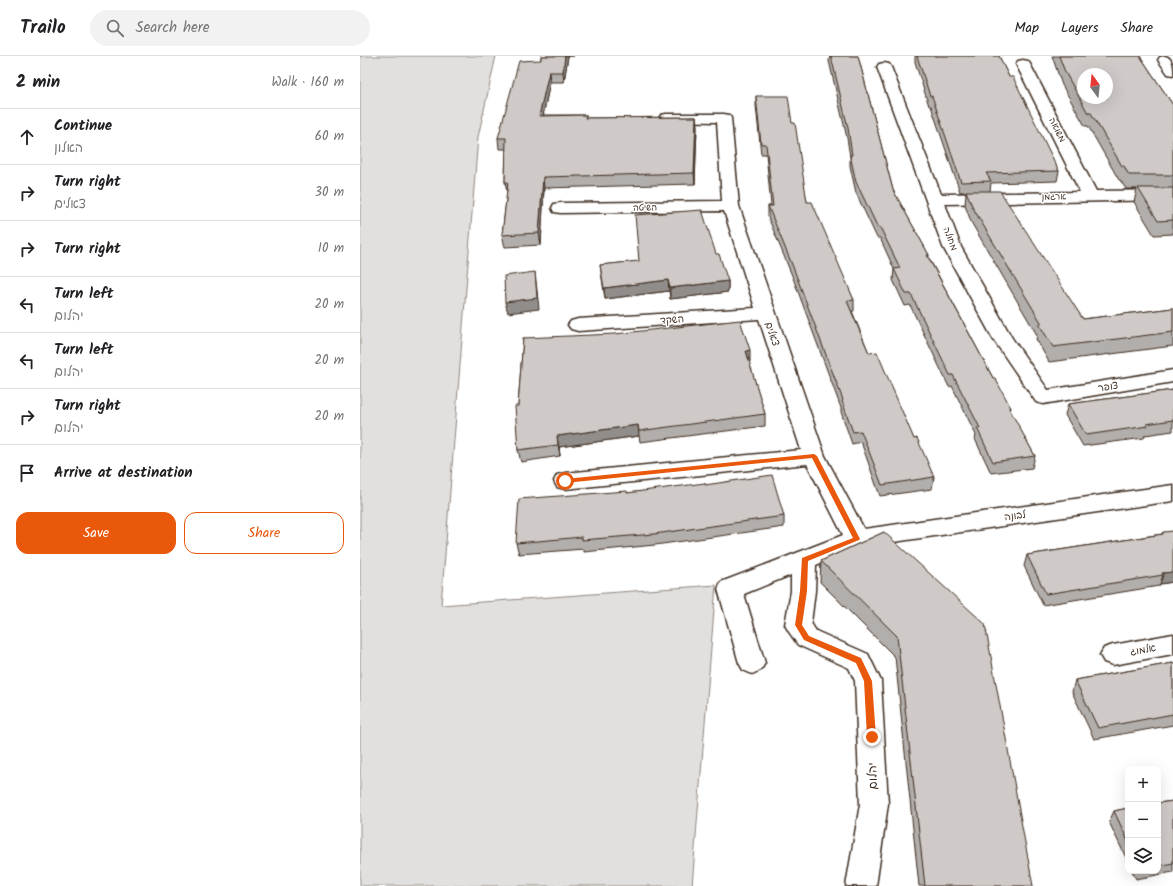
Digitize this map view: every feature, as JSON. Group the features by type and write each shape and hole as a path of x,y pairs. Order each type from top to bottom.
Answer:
{"street":[{"name":"משואה","path":"1023,64 1090,196"},
{"name":"מחולה","path":"884,67 935,198 952,248 1003,339 1043,398"},
{"name":"צאלים","path":"655,118 724,118 731,206 765,313 814,456 857,539"},
{"name":"ארגמן","path":"935,198 1173,195"},
{"name":"השיטה","path":"560,208 731,206"},
{"name":"השקד","path":"578,325 765,313"},
{"name":"צופר","path":"1043,398 1173,376"},
{"path":"565,481 814,456"},
{"name":"לבונה","path":"752,663 730,589 857,539 1173,493"},
{"name":"יהלום","path":"804,560 803,591 798,625 807,638 859,661 868,681 874,804 861,886"},
{"name":"אלמוג","path":"1113,655 1173,644"}],"shaded area":[{"path":"360,56 496,56 478,137 441,605 716,585 692,886 360,886"}],"building":[{"path":"541,56 565,56 563,72 549,72 539,116 586,115 585,118 696,117 694,173 543,177 539,233 502,235 508,182 505,182 506,138 498,138 519,61 541,60"},
{"path":"831,56 858,56 893,190 929,255 927,255 993,378 995,378 1011,408 1009,408 1035,456 993,462 977,428 980,428 953,375 950,375 911,294 906,294 894,269 900,268 880,227 878,228 856,182 850,155 852,155 848,128"},
{"path":"917,56 999,56 1009,77 1013,77 1059,171 986,173 991,181 961,182"},
{"path":"1059,56 1140,56 1173,105 1173,175 1129,175 1124,166 1122,166 1091,113 1088,113 1083,104 1113,104 1113,68 1077,68 1077,93 1065,72"},
{"path":"756,96 788,96 792,123 795,123 807,202 812,202 854,300 847,301 869,353 877,352 914,439 917,438 934,477 882,485 861,431 853,432 842,401 843,400 793,267 768,206 773,206 766,144 761,144"},
{"path":"1138,188 1173,188 1173,220 1158,221"},
{"path":"966,191 1000,191 1083,319 1173,308 1173,332 1053,347 1039,324 1042,324 973,208"},
{"path":"702,210 716,254 719,254 728,281 670,288 668,280 604,288 600,265 639,261 635,215"},
{"path":"535,272 537,298 505,302 504,276"},
{"path":"740,320 750,350 746,351 765,414 639,431 638,425 557,436 558,445 518,450 515,406 518,406 523,338 615,334"},
{"path":"1173,390 1173,420 1146,424 1148,426 1086,435 1068,404"},
{"path":"772,475 784,516 654,534 582,540 582,537 516,543 519,499 627,491 627,493 705,483 705,485"},
{"path":"1173,531 1173,572 1162,573 1163,575 1046,594 1027,555 1163,534 1163,532"},
{"path":"884,532 985,624 1033,886 925,886 897,636 821,561"},
{"path":"1173,663 1173,714 1098,728 1075,680"},
{"path":"1173,801 1173,863 1161,865 1161,838 1161,803"},
{"path":"1125,809 1125,835 1114,811"}],"route":[{"path":"565,481 814,456 857,539 804,560 803,591 798,625 807,638 859,661 868,681 872,737"}]}
